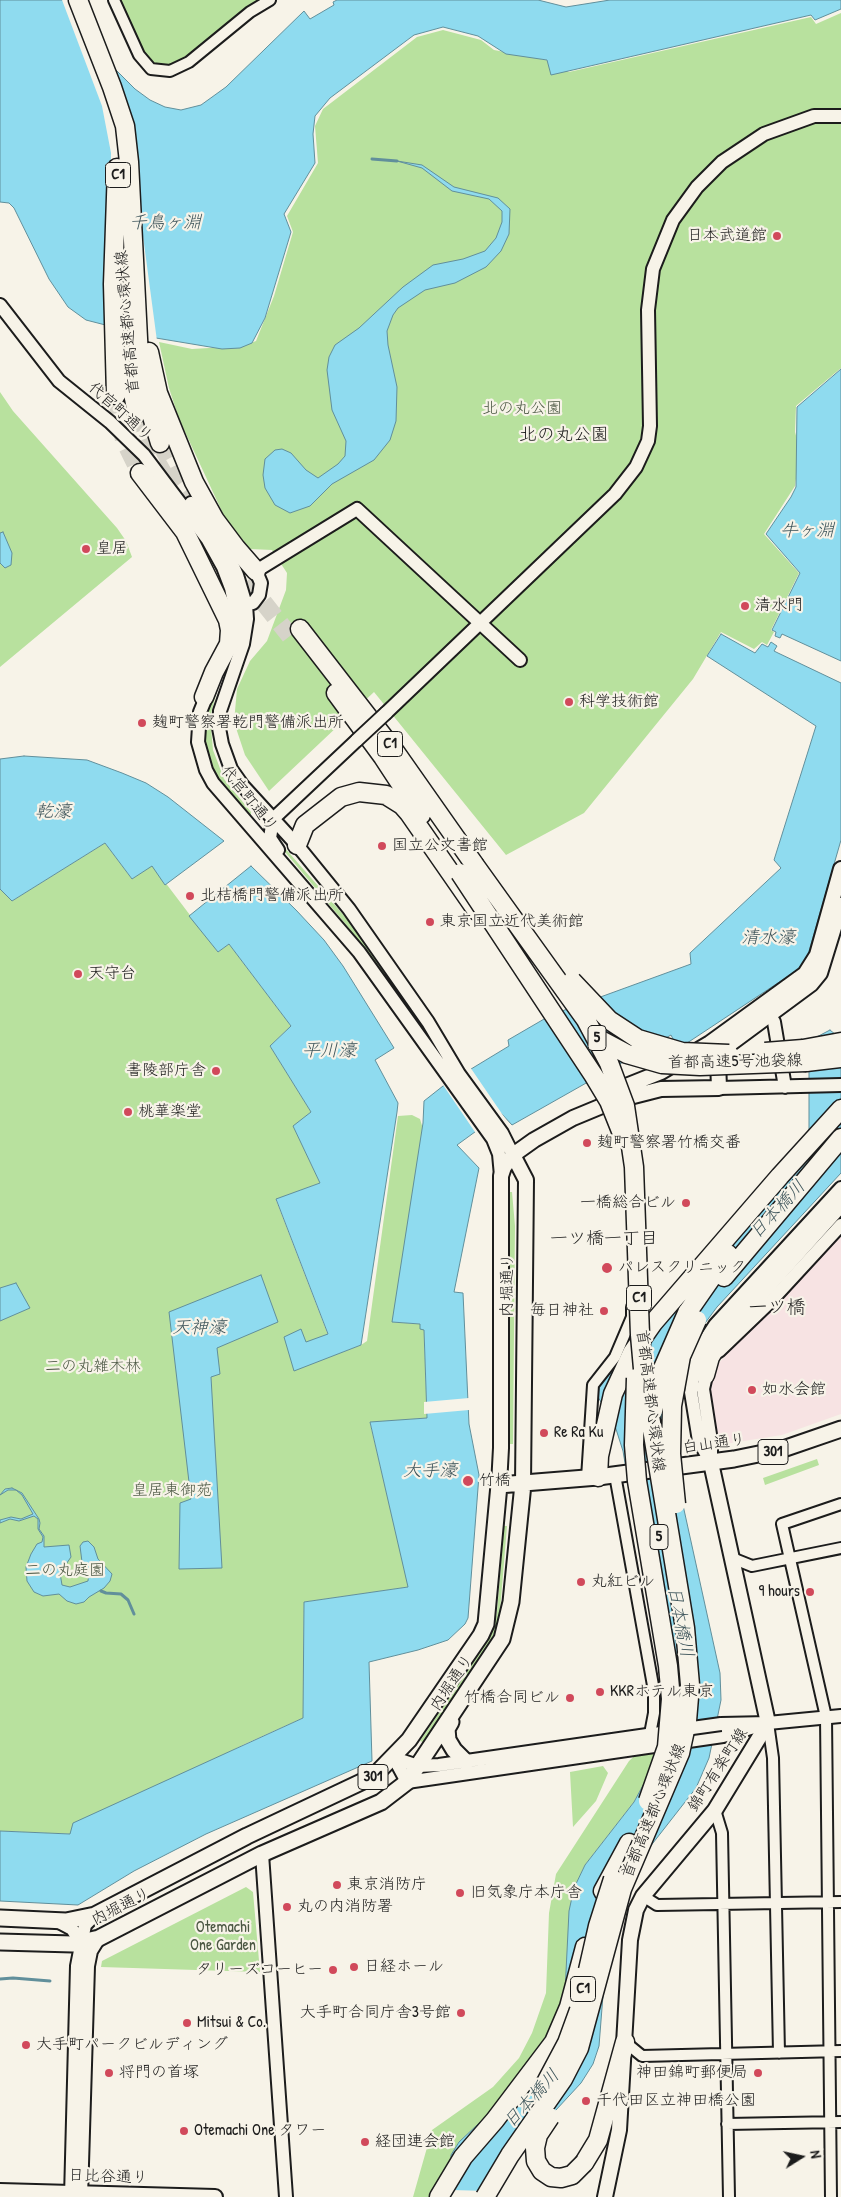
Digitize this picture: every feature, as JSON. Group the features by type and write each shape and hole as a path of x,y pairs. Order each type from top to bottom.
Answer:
{"highway":[{"name":"C1","path":"66,0 109,112 118,168 113,284 133,358 116,395"},
{"name":"首都高速都心環状線","path":"78,0 120,108 128,145 133,358 137,413"},
{"name":"首都高速都心環状線","path":"133,358 160,443"},
{"path":"133,358 158,393 194,482 215,520 256,571"},
{"path":"140,473 185,532 233,603 228,620 231,637 204,697"},
{"name":"C1","path":"361,706 295,633 384,757"},
{"name":"首都高速5号池袋線","path":"361,706 437,794 467,868 586,998 609,1020 638,1039 672,1050 712,1054 782,1051 841,1042"},
{"name":"首都高速5号池袋線","path":"384,757 467,868 568,1011 582,1026 609,1045 648,1061 676,1065 797,1062 841,1058"},
{"path":"297,845 305,825 334,802 359,792 378,792 394,800 467,868"},
{"name":"首都高速都心環状線","path":"467,868 514,956 602,1089 620,1129 628,1159 636,1337 635,1462 668,1666 671,1699 668,1768 629,1843 604,1904 578,2011 567,2043 547,2082 496,2155 473,2197"},
{"name":"首都高速都心環状線","path":"467,868 586,1020 616,1077 628,1120 634,1167 644,1380 690,1668 687,1721 630,1868 610,1929 579,2048 563,2079 510,2155 486,2197"},
{"path":"606,1476 600,1454 613,1394 632,1353 666,1309 841,1110"},
{"name":"5","path":"668,1768 677,1687 674,1640 656,1518 651,1467 652,1417 663,1368 680,1326 706,1282 841,1119"},
{"name":"5","path":"668,1768 693,1720 698,1673 695,1629 672,1478 670,1430 677,1372 697,1320 720,1283 841,1138"},
{"path":"705,1375 710,1357 719,1340 838,1200"},
{"path":"441,2192 463,2158 502,2112 554,2042 570,2007 600,1897 629,1843"},
{"name":"C1","path":"610,1929 596,2023 589,2052 572,2084 538,2135 534,2148 538,2166 546,2174 556,2178 572,2175 584,2163 598,2140 625,2042"}],"main road":[{"name":"内堀通り","path":"0,1918 57,1921 76,1920 94,1914 246,1836 374,1776 394,1758 415,1732 481,1635 486,1624 501,1448 501,1176 504,1167 513,1155 534,1140 661,1072 710,1043 805,974 817,956 841,869"},
{"path":"719,1088 718,1060 723,1049 811,984 820,973 841,905"},
{"name":"内堀通り","path":"613,1096 661,1089 719,1088"},
{"name":"内堀通り","path":"0,1942 81,1943 100,1938 262,1854 381,1802 407,1782 498,1647 508,1620 523,1484 526,1180 513,1155"},
{"name":"白山通り","path":"499,1485 606,1476 711,1463 783,1450 841,1429"},
{"name":"錦町有楽町線","path":"605,2197 619,2130 632,1923 643,1896 715,1810 768,1723 711,1463"},
{"name":"301","path":"459,1705 447,1735 454,1750 466,1762"},
{"name":"日比谷通り","path":"0,2191 76,2195 215,2197"}],"street":[{"path":"114,0 139,56 151,69 170,71 189,62 250,12 270,0"},
{"path":"304,886 270,838 273,820 480,625 615,494 628,479 642,456 650,426 649,292 661,248 679,210 697,187 722,162 764,134 814,116 841,116"},
{"name":"代官町通り","path":"0,305 59,380 110,422 144,455 208,540 223,567 233,603 246,631 224,695 219,728 222,744 231,769 243,786 297,845 366,932 428,1022 455,1076"},
{"path":"233,603 257,599 261,589 261,582 256,571 357,509 480,625 520,660"},
{"name":"代官町通り","path":"204,697 198,726 198,742 206,770 219,792 304,886 359,952 455,1076 497,1136 513,1155"},
{"path":"359,952 366,941 366,932"},
{"path":"769,1014 774,1022 785,1088"},
{"path":"719,1088 785,1088 841,1085"},
{"path":"613,1096 625,1152 632,1316 615,1357 593,1385 606,1476 654,1691 657,1738"},
{"name":"代官町通り","path":"497,1136 501,1176"},
{"path":"711,1463 700,1441 692,1392 694,1368 702,1345 715,1325 838,1200 841,1188"},
{"path":"711,1463 711,1441 704,1396 705,1375 713,1358 770,1302 841,1225"},
{"path":"831,2197 826,1717 782,1524 841,1504"},
{"path":"732,1558 752,1566 841,1548"},
{"path":"394,1758 418,1766 466,1762 768,1723 841,1716"},
{"path":"768,1723 773,1758 778,2053"},
{"path":"394,1758 407,1782 657,1738"},
{"path":"715,1810 722,1833 729,2197"},
{"path":"262,1854 286,2197"},
{"path":"643,1896 657,1906 724,1903 841,1902"},
{"path":"76,2195 83,1966 81,1943 85,1926 94,1914"},
{"path":"57,1921 72,1929 81,1943"},
{"path":"83,1966 100,1938"},
{"path":"55,1944 70,1953 83,1966"},
{"path":"625,2042 642,2056 841,2051"},
{"path":"727,2124 841,2122"}],"shaded area":[{"path":"841,1231 841,1414 782,1435 725,1444 718,1441 710,1387 718,1364"}],"green space":[{"path":"117,0 263,0 185,58 164,67 156,67 148,63"},
{"name":"北の丸公園","path":"841,13 841,368 796,406 795,432 800,450 795,486 764,534 799,573 771,630 774,632 767,645 762,642 754,649 721,632 693,679 584,813 506,855 374,692 269,791 245,755 234,722 237,689 250,661 267,641 286,590 287,573 272,550 250,549 225,518 179,419 169,388 159,342 192,349 243,346 256,341 274,296 293,232 287,216 318,163 315,126 323,109 417,37 443,30 481,40 494,50 546,60 569,72 811,17 816,24"},
{"path":"0,392 13,411 117,528 126,541 132,557 0,667"},
{"path":"220,680 210,717 213,750 224,779 251,812 251,816 219,782 207,752 206,716"},
{"path":"276,838 348,920 410,1010 406,1010 348,927 275,840"},
{"name":"皇居東御苑","path":"105,843 132,879 152,865 218,952 229,944 291,1026 270,1046 311,1112 294,1127 320,1183 276,1200 328,1335 306,1343 294,1370 361,1345 367,1341 398,1116 412,1115 420,1119 423,1129 393,1322 420,1324 424,1329 427,1418 370,1423 409,1587 304,1602 303,1718 245,1744 70,1834 0,1831 0,889 12,901"},
{"path":"510,1192 512,1192 515,1226 513,1444 509,1444"},
{"path":"817,1459 819,1465 765,1485 763,1478"},
{"path":"504,1526 507,1526 497,1627 489,1644 423,1742 420,1741 487,1642 494,1626 497,1612"},
{"path":"643,1748 662,1750 634,1802 585,1865 574,1888 565,1992 550,2035 494,2109 459,2142 451,2155 452,2172 437,2197 413,2197 432,2130 493,2087 519,2058 532,2033 546,1993 549,1913 556,1874 629,1761"},
{"path":"603,1766 608,1773 596,1801 573,1827 570,1772"},
{"name":"Otemachi One Garden","path":"246,1887 253,1892 260,1972 101,1967 102,1961"}],"water":[{"name":"千鳥ヶ淵","path":"0,0 86,0 114,68 135,89 150,100 165,107 181,110 201,105 226,87 304,11 310,19 334,5 333,2 337,0 538,0 566,7 610,0 841,0 841,9 815,20 811,15 551,75 547,60 506,54 478,36 443,27 414,35 330,98 315,116 313,134 315,163 284,214 291,232 265,318 252,343 240,348 222,349 156,338 86,320 68,307 49,279 14,208 9,203 0,202"},
{"path":"397,161 422,165 454,187 498,198 510,209 509,234 501,251 486,267 455,283 425,290 398,308 387,331 397,387 396,421 390,440 374,460 332,484 310,506 290,513 275,505 265,488 263,475 265,459 275,450 282,449 291,453 306,470 318,478 338,464 345,456 346,441 332,410 327,370 329,357 335,345 359,328 403,287 433,265 463,259 485,251 496,238 502,222 502,211 489,199 452,191 422,168"},
{"name":"牛ヶ淵","path":"841,369 841,661 782,634 780,638 775,636 776,632 772,630 800,573 766,534 796,487 797,407"},
{"path":"3,532 12,553 11,565 5,568 0,563 0,533"},
{"path":"721,634 755,653 762,644 768,647 771,642 777,646 774,651 841,683 841,840 805,965 678,1049 671,1035 512,1125 501,1113 457,1145 479,1168 454,1292 463,1293 469,1424 479,1475 468,1618 465,1624 448,1640 418,1650 369,1662 372,1761 206,1834 134,1871 78,1905 0,1901 0,1831 70,1834 73,1823 303,1718 304,1602 408,1587 370,1422 427,1418 424,1330 420,1329 420,1324 392,1322 423,1123 424,1101 443,1086 509,1046 508,1040 551,1015 691,964 690,953 781,868 774,860 816,726 707,656"},
{"name":"乾濠","path":"24,756 87,760 146,783 168,797 224,841 165,885 152,866 132,879 105,843 12,901 0,889 0,759"},
{"name":"平川濠","path":"251,866 324,940 343,966 394,1048 375,1060 398,1103 361,1345 294,1371 284,1337 301,1329 306,1342 328,1334 276,1199 320,1183 293,1126 311,1112 270,1046 291,1026 229,944 218,952 189,916"},
{"name":"日本橋川","path":"830,1030 836,1035 841,1033 841,1173 717,1307 691,1342 679,1374 679,1487 720,1673 721,1700 709,1758 696,1788 617,1889 608,1932 599,2046 593,2064 581,2083 487,2190 452,2197 451,2155 459,2142 494,2109 550,2035 565,1992 569,1911 574,1888 585,1865 634,1802 662,1750 664,1696 623,1451 615,1426 598,1397 599,1387 681,1281 809,1136 809,1041"},
{"name":"天神濠","path":"261,1275 278,1322 217,1348 220,1374 211,1377 222,1568 179,1569 180,1503 191,1499 169,1312"},
{"path":"16,1283 30,1308 0,1321 0,1288"},
{"path":"12,1488 16,1490 8,1490 0,1495 5,1489"},
{"path":"16,1490 22,1493 39,1519 39,1529 44,1536 44,1547 69,1545 71,1557 60,1573 62,1585 70,1587 88,1581 89,1571 82,1562 80,1546 83,1542 88,1541 94,1547 98,1559 112,1574 110,1581 104,1588 84,1602 76,1604 67,1601 59,1594 43,1596 34,1592 27,1581 26,1567 37,1544 42,1542 43,1537 38,1529 38,1519 34,1516 19,1521 10,1519 0,1523 0,1520 11,1517 21,1519 33,1514 22,1495"}],"pier":[{"path":"62,0 85,0 124,93 131,118 139,206 157,341 107,329 111,153 102,106"},
{"path":"470,1067 511,1127 501,1116 477,1135 443,1085"},
{"path":"469,1398 469,1410 424,1414 424,1402"},
{"path":"451,2190 489,2191 490,2197 450,2197"}],"waterway":[{"path":"372,159 397,161"},
{"path":"101,1591 121,1594 128,1600 134,1614"},
{"path":"0,1979 13,1978 50,1981"}],"tunnel":[{"path":"116,395 124,440 140,473"},
{"path":"137,413 150,450 166,478"},
{"path":"160,443 179,478 204,512"},
{"path":"230,560 290,636"}],"place":[{"name":"日本武道館","path":"777,236"},
{"name":"皇居","path":"86,549"},
{"name":"清水門","path":"745,606"},
{"name":"科学技術館","path":"569,702"},
{"name":"麹町警察署乾門警備派出所","path":"142,723"},
{"name":"国立公文書館","path":"382,846"},
{"name":"北桔橋門警備派出所","path":"190,896"},
{"name":"東京国立近代美術館","path":"430,922"},
{"name":"天守台","path":"78,974"},
{"name":"書陵部庁舎","path":"216,1071"},
{"name":"桃華楽堂","path":"128,1112"},
{"name":"麹町警察署竹橋交番","path":"587,1143"},
{"name":"一橋総合ビル","path":"686,1203"},
{"name":"パレスクリニック","path":"607,1268"},
{"name":"毎日神社","path":"604,1311"},
{"name":"如水会館","path":"752,1390"},
{"name":"Re Ra Ku","path":"544,1433"},
{"name":"竹橋","path":"468,1481"},
{"name":"丸紅ビル","path":"581,1582"},
{"name":"9 hours","path":"810,1592"},
{"name":"KKRホテル東京","path":"600,1692"},
{"name":"竹橋合同ビル","path":"570,1698"},
{"name":"東京消防庁","path":"337,1885"},
{"name":"旧気象庁本庁舎","path":"460,1893"},
{"name":"丸の内消防署","path":"287,1907"},
{"name":"日経ホール","path":"354,1967"},
{"name":"タリーズコーヒー","path":"333,1970"},
{"name":"大手町合同庁舎3号館","path":"461,2013"},
{"name":"Mitsui & Co.","path":"187,2023"},
{"name":"大手町パークビルディング","path":"26,2045"},
{"name":"将門の首塚","path":"109,2073"},
{"name":"神田錦町郵便局","path":"758,2073"},
{"name":"千代田区立神田橋公園","path":"586,2101"},
{"name":"Otemachi One タワー","path":"184,2131"},
{"name":"経団連会館","path":"365,2142"}],"district":[{"name":"北の丸公園","path":"564,435"},
{"name":"一ツ橋一丁目","path":"604,1239"},
{"name":"一ツ橋","path":"777,1308"}],"water label":[{"name":"清水濠","path":"768,938"},
{"name":"大手濠","path":"430,1471"}],"park label":[{"name":"二の丸雑木林","path":"93,1367"},
{"name":"二の丸庭園","path":"65,1571"}]}
